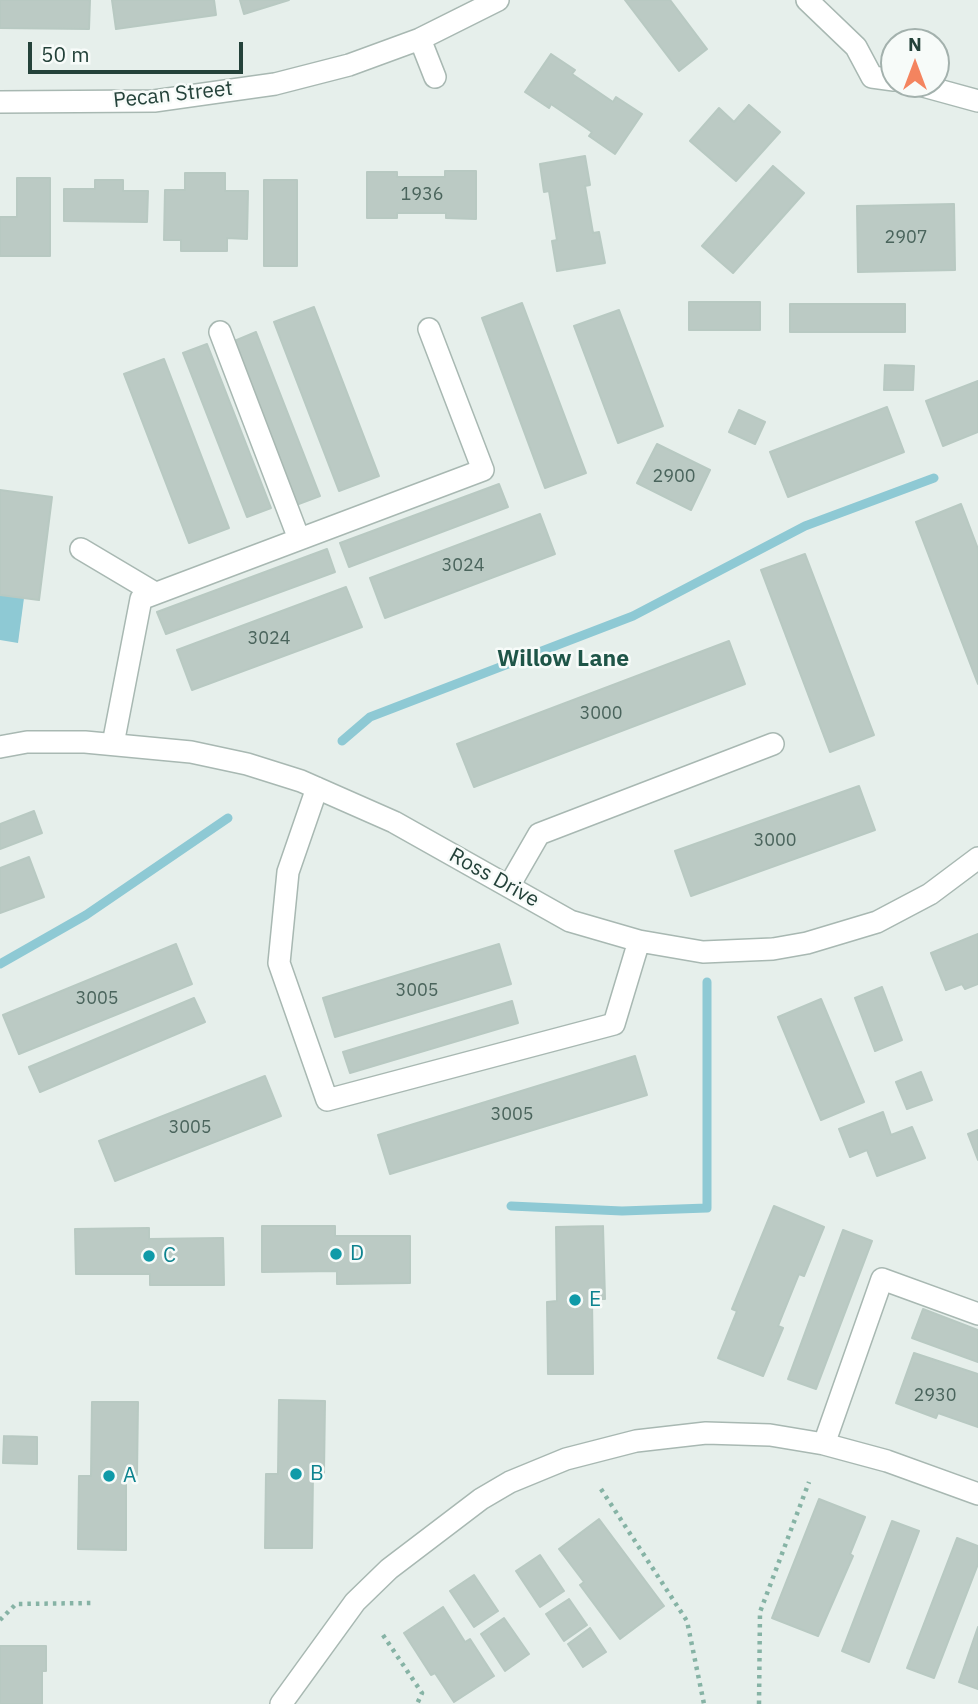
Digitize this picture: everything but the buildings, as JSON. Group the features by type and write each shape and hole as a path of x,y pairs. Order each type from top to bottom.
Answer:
{"street":[{"name":"Pecan Street","path":"0,103 154,101 263,86 349,65 420,39 498,0"},
{"path":"807,0 856,47 872,77 880,78"},
{"path":"420,39 435,77"},
{"path":"950,93 978,101"},
{"path":"113,744 141,599 483,470 429,329"},
{"path":"220,332 299,539"},
{"path":"81,549 155,593"},
{"name":"Ross Drive","path":"0,747 27,742 113,744 191,752 236,762 317,788 394,822 570,920 639,941 704,952 773,949 807,943 899,912 930,894 978,858"},
{"path":"509,886 539,834 774,744"},
{"path":"317,788 288,872 279,963 327,1100 614,1024 639,941"},
{"path":"824,1444 882,1279 978,1314"},
{"path":"281,1704 355,1602 389,1569 424,1539 510,1482 566,1459 636,1441 706,1433 770,1435 824,1444 887,1461 978,1494"}],"path":[{"path":"758,1704 760,1612 809,1482"},
{"path":"601,1489 687,1621 704,1704"},
{"path":"0,1620 16,1604 93,1603"},
{"path":"383,1635 422,1693 417,1704"}],"water":[{"path":"0,595 24,598 18,643 0,640"}],"waterway":[{"path":"342,741 370,717 633,616 805,526 934,478"},
{"path":"0,964 86,915 228,818"},
{"path":"511,1206 622,1211 707,1208 707,982"}],"place":[{"name":"D","path":"336,1254"},
{"name":"C","path":"149,1256"},
{"name":"E","path":"575,1300"},
{"name":"B","path":"296,1474"},
{"name":"A","path":"109,1476"}],"district":[{"name":"Willow Lane","path":"563,659"}]}
